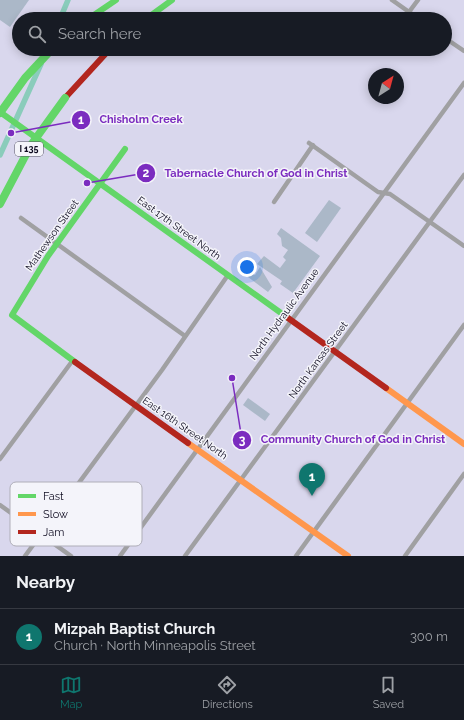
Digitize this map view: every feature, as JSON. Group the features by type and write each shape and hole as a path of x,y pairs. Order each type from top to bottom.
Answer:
{"main road":[{"path":"98,12 116,0"},
{"path":"156,12 172,0"},
{"path":"0,113 25,78 45,56"},
{"name":"I 135","path":"0,204 31,145 65,98 104,56"},
{"name":"East 17th Street North","path":"0,113 464,444"},
{"name":"Mathewson Street","path":"12,315 57,244 125,149"},
{"name":"East 16th Street North","path":"12,315 135,406 348,556"}],"street":[{"path":"392,0 409,12 418,0"},
{"path":"452,43 464,51"},
{"name":"North Hydraulic Avenue","path":"142,526 464,83"},
{"path":"274,202 311,144 378,192 390,194 464,246"},
{"name":"North Kansas Street","path":"185,556 464,175"},
{"path":"21,218 185,336"},
{"path":"79,482 135,406 228,275"},
{"path":"296,556 464,325"},
{"path":"0,459 73,360"},
{"path":"405,556 464,474"},
{"path":"0,505 10,512"},
{"path":"25,556 32,546"},
{"path":"57,546 71,556"},
{"name":"North Hydraulic Avenue","path":"120,556 127,546"}],"building":[{"path":"0,0 29,0 21,12 12,12 12,24 10,27 0,20"},
{"path":"329,200 341,208 317,242 305,233"},
{"path":"281,228 320,256 293,293 280,284 282,281 257,264 264,256 280,268 286,260 283,257 288,250 282,246 281,238 277,234"},
{"path":"260,267 272,287 268,292 248,277 251,273 255,275"},
{"path":"248,398 270,414 265,421 243,405"}],"waterway":[{"path":"63,12 68,0"},
{"path":"0,155 41,64"}],"traffic: fast":[{"path":"98,12 116,0"},
{"path":"156,12 172,0"},
{"path":"0,113 25,78 45,56"},
{"path":"0,204 31,145 65,98"},
{"path":"0,112 288,318"},
{"path":"75,362 12,315 48,256 125,149"}],"traffic: slow":[{"path":"386,388 464,444"},
{"path":"188,443 348,556"}],"traffic: jam":[{"path":"65,98 104,56"},
{"path":"288,318 386,388"},
{"path":"75,362 188,443"}],"place":[{"name":"Chisholm Creek","path":"11,133"},
{"name":"Tabernacle Church of God in Christ","path":"87,183"},
{"name":"Community Church of God in Christ","path":"232,378"},
{"name":"Mizpah Baptist Church","path":"312,496"}]}
